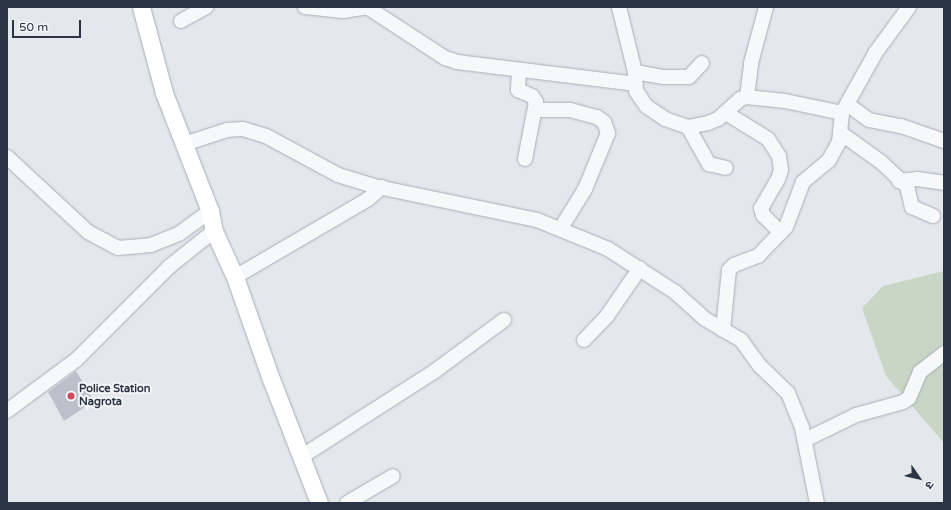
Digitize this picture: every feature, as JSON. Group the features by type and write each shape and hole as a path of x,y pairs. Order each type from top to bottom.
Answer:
{"main road":[{"path":"141,7 160,79 210,211 214,231 235,277 319,503"}],"street":[{"path":"181,21 206,7"},
{"path":"305,7 343,11 367,7 445,58 457,62 519,70 635,78 689,77 702,63"},
{"path":"619,7 640,98 654,113 677,125 688,127 708,123 726,114 740,99 747,97 845,108 869,120 901,126 944,142"},
{"path":"747,97 751,63 766,7"},
{"path":"723,330 729,270 734,265 758,256 781,233 793,212 804,182 829,160 842,134 845,108 876,52 909,7"},
{"path":"519,70 518,90 535,98 535,110 525,159"},
{"path":"535,110 570,110 597,117 604,122 608,133 585,189 561,228"},
{"path":"726,114 768,139 779,156 781,170 778,179 761,208 763,215 781,233"},
{"path":"688,127 709,164 726,168"},
{"path":"184,144 227,130 243,129 266,136 338,175 382,187 505,212 561,228 608,248 675,292 705,319 741,340 760,366 788,393 805,440 817,503"},
{"path":"842,134 881,162 909,189 912,207 933,216"},
{"path":"7,157 88,232 118,248 151,245 180,234 210,211"},
{"path":"899,181 917,180 944,183"},
{"path":"235,277 367,200 382,187"},
{"path":"7,411 76,360 170,266 214,231"},
{"path":"584,340 607,316 640,268"},
{"path":"301,457 435,372 504,320"},
{"path":"805,440 856,415 903,402 909,398 920,372 944,353"},
{"path":"347,503 393,476"}],"green space":[{"path":"944,271 944,443 886,376 862,308 883,286"}],"building":[{"name":"Police Station Nagrota","path":"76,371 94,401 64,421 48,392"}],"place":[{"name":"Police Station Nagrota","path":"71,396"}]}
